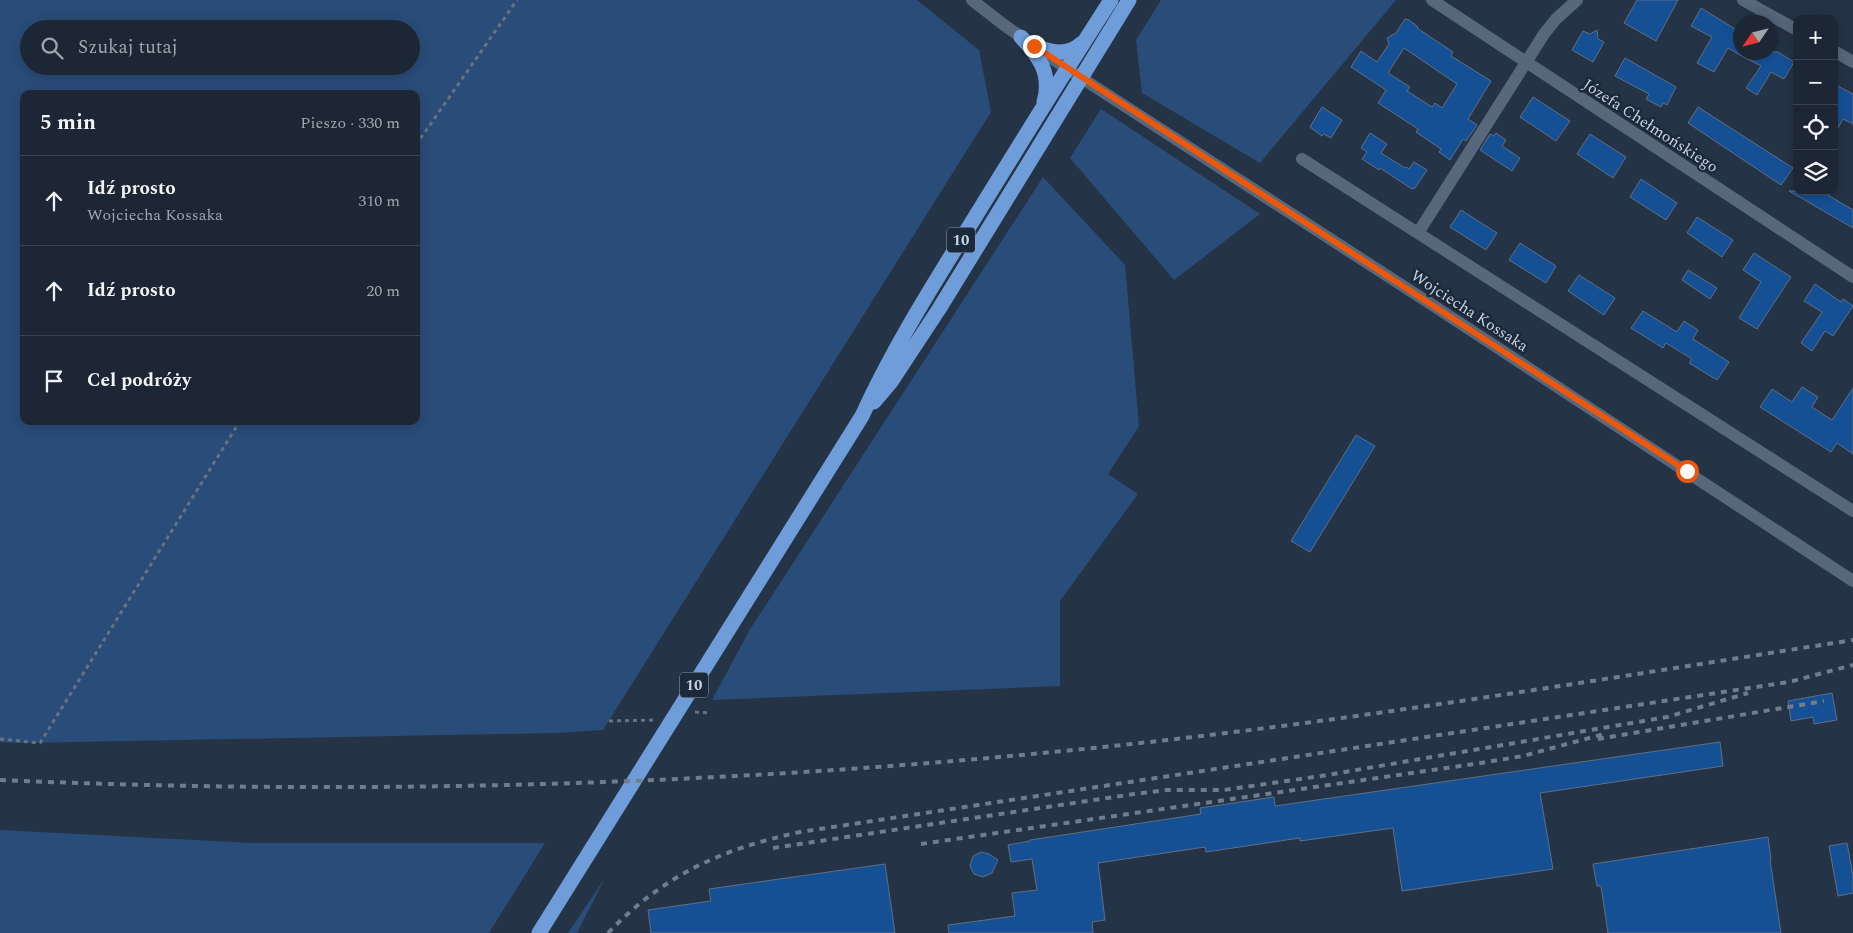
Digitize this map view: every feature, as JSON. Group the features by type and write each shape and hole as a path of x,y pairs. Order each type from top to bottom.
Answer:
{"highway":[{"name":"10","path":"862,416 881,373 924,300 1111,0"},
{"name":"10","path":"539,933 862,416 897,374 1129,0"},
{"path":"1021,36 1040,59 1046,73 1047,86 1042,108"},
{"path":"1034,46 1044,51 1061,52 1071,50 1085,40"}],"street":[{"name":"Wojciecha Kossaka","path":"972,0 1034,46 1082,78 1853,581"},
{"name":"Józefa Chełmońskiego","path":"1432,0 1853,277"},
{"path":"1418,233 1549,26 1577,0"},
{"path":"1743,0 1793,28"},
{"path":"1838,53 1853,62"},
{"path":"1302,159 1853,511"}],"path":[{"path":"420,139 517,0"},
{"path":"0,739 40,743 238,425"},
{"path":"610,720 652,719 671,722"}],"shaded area":[{"path":"0,0 917,0 979,50 991,112 603,730 556,733 0,742"},
{"path":"1161,0 1396,0 1260,163 1142,93 1136,40"},
{"path":"1101,109 1260,214 1174,280 1070,158"},
{"path":"1043,177 1125,265 1139,426 1108,474 1138,494 1060,601 1060,686 712,700 749,631"},
{"path":"0,830 252,843 545,843 489,933 0,933"},
{"path":"605,878 577,933 568,933"}],"building":[{"path":"1637,0 1678,0 1656,41 1624,23"},
{"path":"1701,8 1733,28 1733,51 1728,48 1714,72 1697,63 1712,37 1691,26"},
{"path":"1405,19 1409,20 1417,28 1453,52 1451,56 1491,81 1468,119 1477,125 1466,141 1463,139 1450,160 1439,152 1441,149 1416,132 1418,129 1378,103 1386,90 1351,67 1361,51 1377,62 1389,44 1387,38 1396,33","holes":["1404,48 1457,84 1442,108 1435,103 1432,107 1407,91 1410,87 1388,73"]},
{"path":"1597,30 1598,39 1604,42 1593,62 1572,50 1583,31 1590,34"},
{"path":"1778,52 1793,61 1784,79 1771,72 1757,95 1746,88 1761,66 1750,60 1778,60"},
{"path":"1625,58 1676,87 1667,105 1663,103 1661,107 1646,99 1649,94 1615,76"},
{"path":"1838,86 1853,94 1853,124 1843,119 1838,128"},
{"path":"1533,97 1570,121 1556,141 1520,117"},
{"path":"1322,107 1342,120 1331,138 1324,134 1322,136 1310,127"},
{"path":"1698,107 1793,168 1781,185 1688,123"},
{"path":"1370,133 1387,144 1381,153 1405,168 1409,169 1414,162 1427,170 1415,188 1412,189 1380,168 1379,170 1362,159 1367,152 1361,148"},
{"path":"1496,133 1506,140 1502,146 1520,158 1512,171 1480,150 1490,134 1494,136"},
{"path":"1590,134 1626,157 1613,178 1577,154"},
{"path":"1641,179 1677,203 1666,220 1630,197"},
{"path":"1796,195 1828,195 1853,210 1853,228"},
{"path":"1461,210 1497,233 1486,250 1450,227"},
{"path":"1697,217 1733,240 1722,257 1687,233"},
{"path":"1520,243 1556,266 1546,283 1509,260"},
{"path":"1754,253 1791,277 1757,329 1739,318 1761,282 1743,270"},
{"path":"1688,270 1717,288 1710,299 1682,280"},
{"path":"1579,275 1615,298 1604,315 1568,291"},
{"path":"1815,284 1841,302 1843,299 1853,306 1833,336 1825,331 1812,351 1801,343 1822,312 1804,301"},
{"path":"1643,311 1677,332 1684,321 1698,330 1693,339 1729,362 1717,380 1689,363 1692,359 1666,343 1663,348 1631,328"},
{"path":"1802,387 1818,397 1812,407 1832,420 1853,388 1853,454 1837,443 1831,452 1760,407 1772,389 1792,402"},
{"path":"1356,435 1375,446 1310,552 1291,541"},
{"path":"1832,693 1837,720 1814,724 1813,717 1791,721 1788,701"},
{"path":"1720,742 1723,766 1540,793 1553,869 1402,891 1393,828 1300,841 1300,838 1206,852 1205,847 1098,863 1105,920 1092,922 1093,933 949,933 948,925 1015,916 1012,893 1037,890 1032,859 1011,862 1008,845 1201,814 1200,808 1274,797 1275,806"},
{"path":"1768,837 1781,933 1608,933 1601,886 1597,886 1593,864"},
{"path":"1847,843 1853,875 1853,893 1838,896 1829,846"},
{"path":"981,852 989,854 998,860 992,873 983,877 974,874 970,866 973,856"},
{"path":"885,864 895,933 651,933 648,910 711,901 709,889"}],"railway":[{"path":"0,780 138,785 414,787 690,778 965,760 1197,737 1291,725 1853,640"},
{"path":"608,933 629,912 651,895 696,867 745,847 800,832 1789,682 1853,665"},
{"path":"773,848 1134,794 1167,790 1224,790 1321,776 1667,717 1748,693"},
{"path":"1598,739 1824,701"},
{"path":"921,844 1481,763 1523,756 1604,734"}],"route":[{"path":"1034,46 1687,471"}]}
